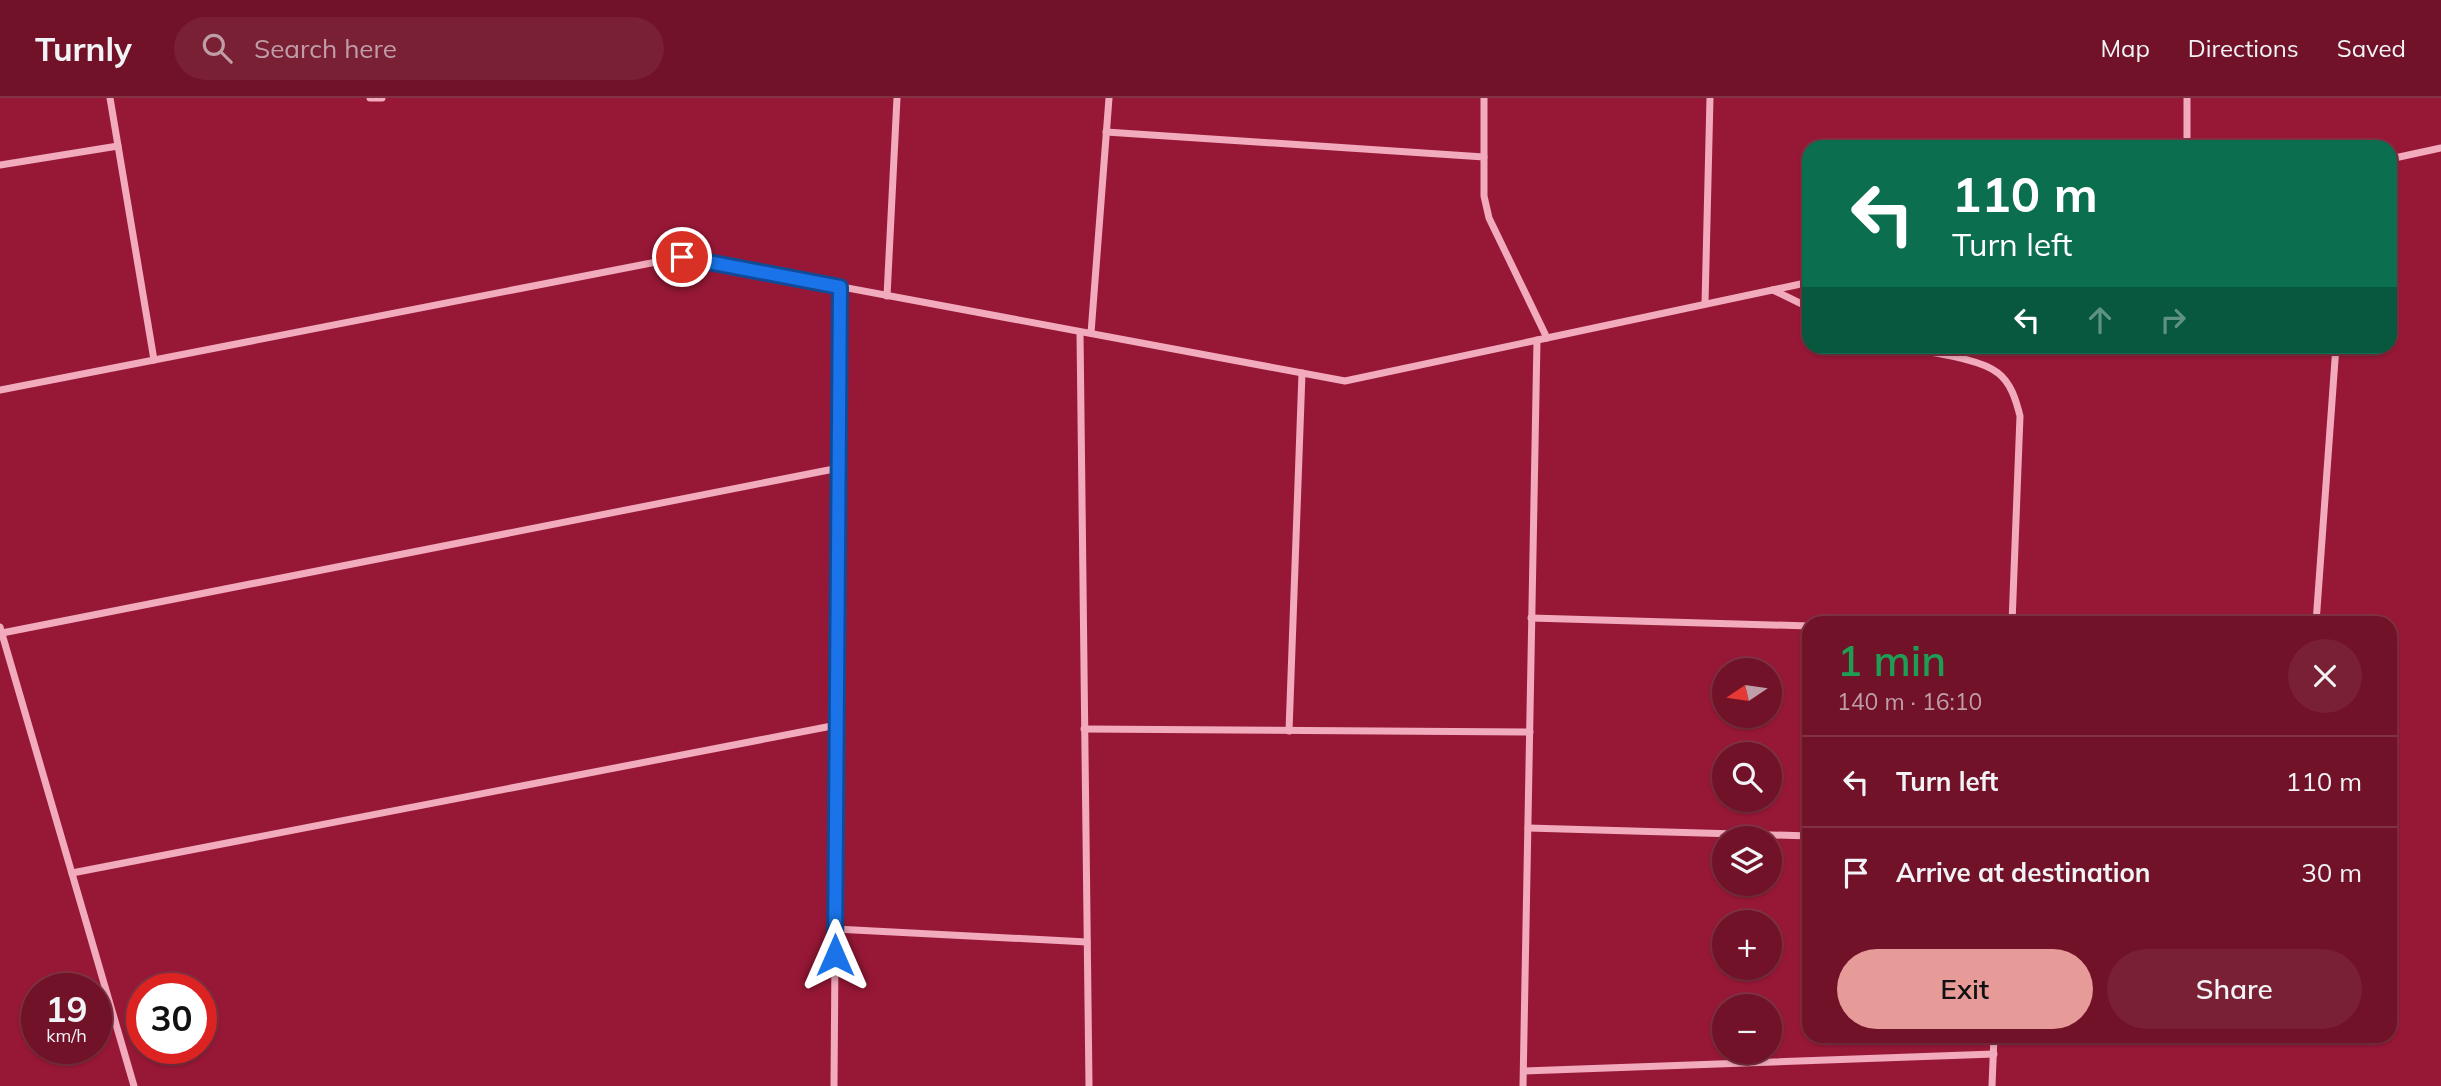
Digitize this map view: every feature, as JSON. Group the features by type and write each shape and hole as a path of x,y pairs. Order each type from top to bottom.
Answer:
{"street":[{"path":"110,98 154,360"},
{"path":"370,98 382,98"},
{"path":"887,296 897,98"},
{"path":"1091,334 1109,98"},
{"path":"1484,98 1484,196 1489,218 1547,338"},
{"path":"1705,304 1710,98"},
{"path":"2187,98 2187,140"},
{"path":"1107,132 1484,156"},
{"path":"0,165 118,146"},
{"path":"2397,157 2441,148"},
{"path":"0,390 682,257 1345,381 1802,284"},
{"path":"834,1086 840,287"},
{"path":"1773,290 1802,304"},
{"path":"1080,332 1089,1086"},
{"path":"1523,1086 1537,340"},
{"path":"1933,354 1978,364 1998,372 2013,392 2020,416 2012,616"},
{"path":"2317,616 2335,354"},
{"path":"1289,730 1302,373"},
{"path":"134,1086 1,630 839,468"},
{"path":"1531,618 1802,626"},
{"path":"72,873 837,725"},
{"path":"1084,729 1530,732"},
{"path":"1528,828 1802,836"},
{"path":"835,929 1087,943"},
{"path":"1992,1086 1994,1043"},
{"path":"1524,1070 1994,1054"}],"route":[{"path":"682,257 840,287 835,955"}]}
